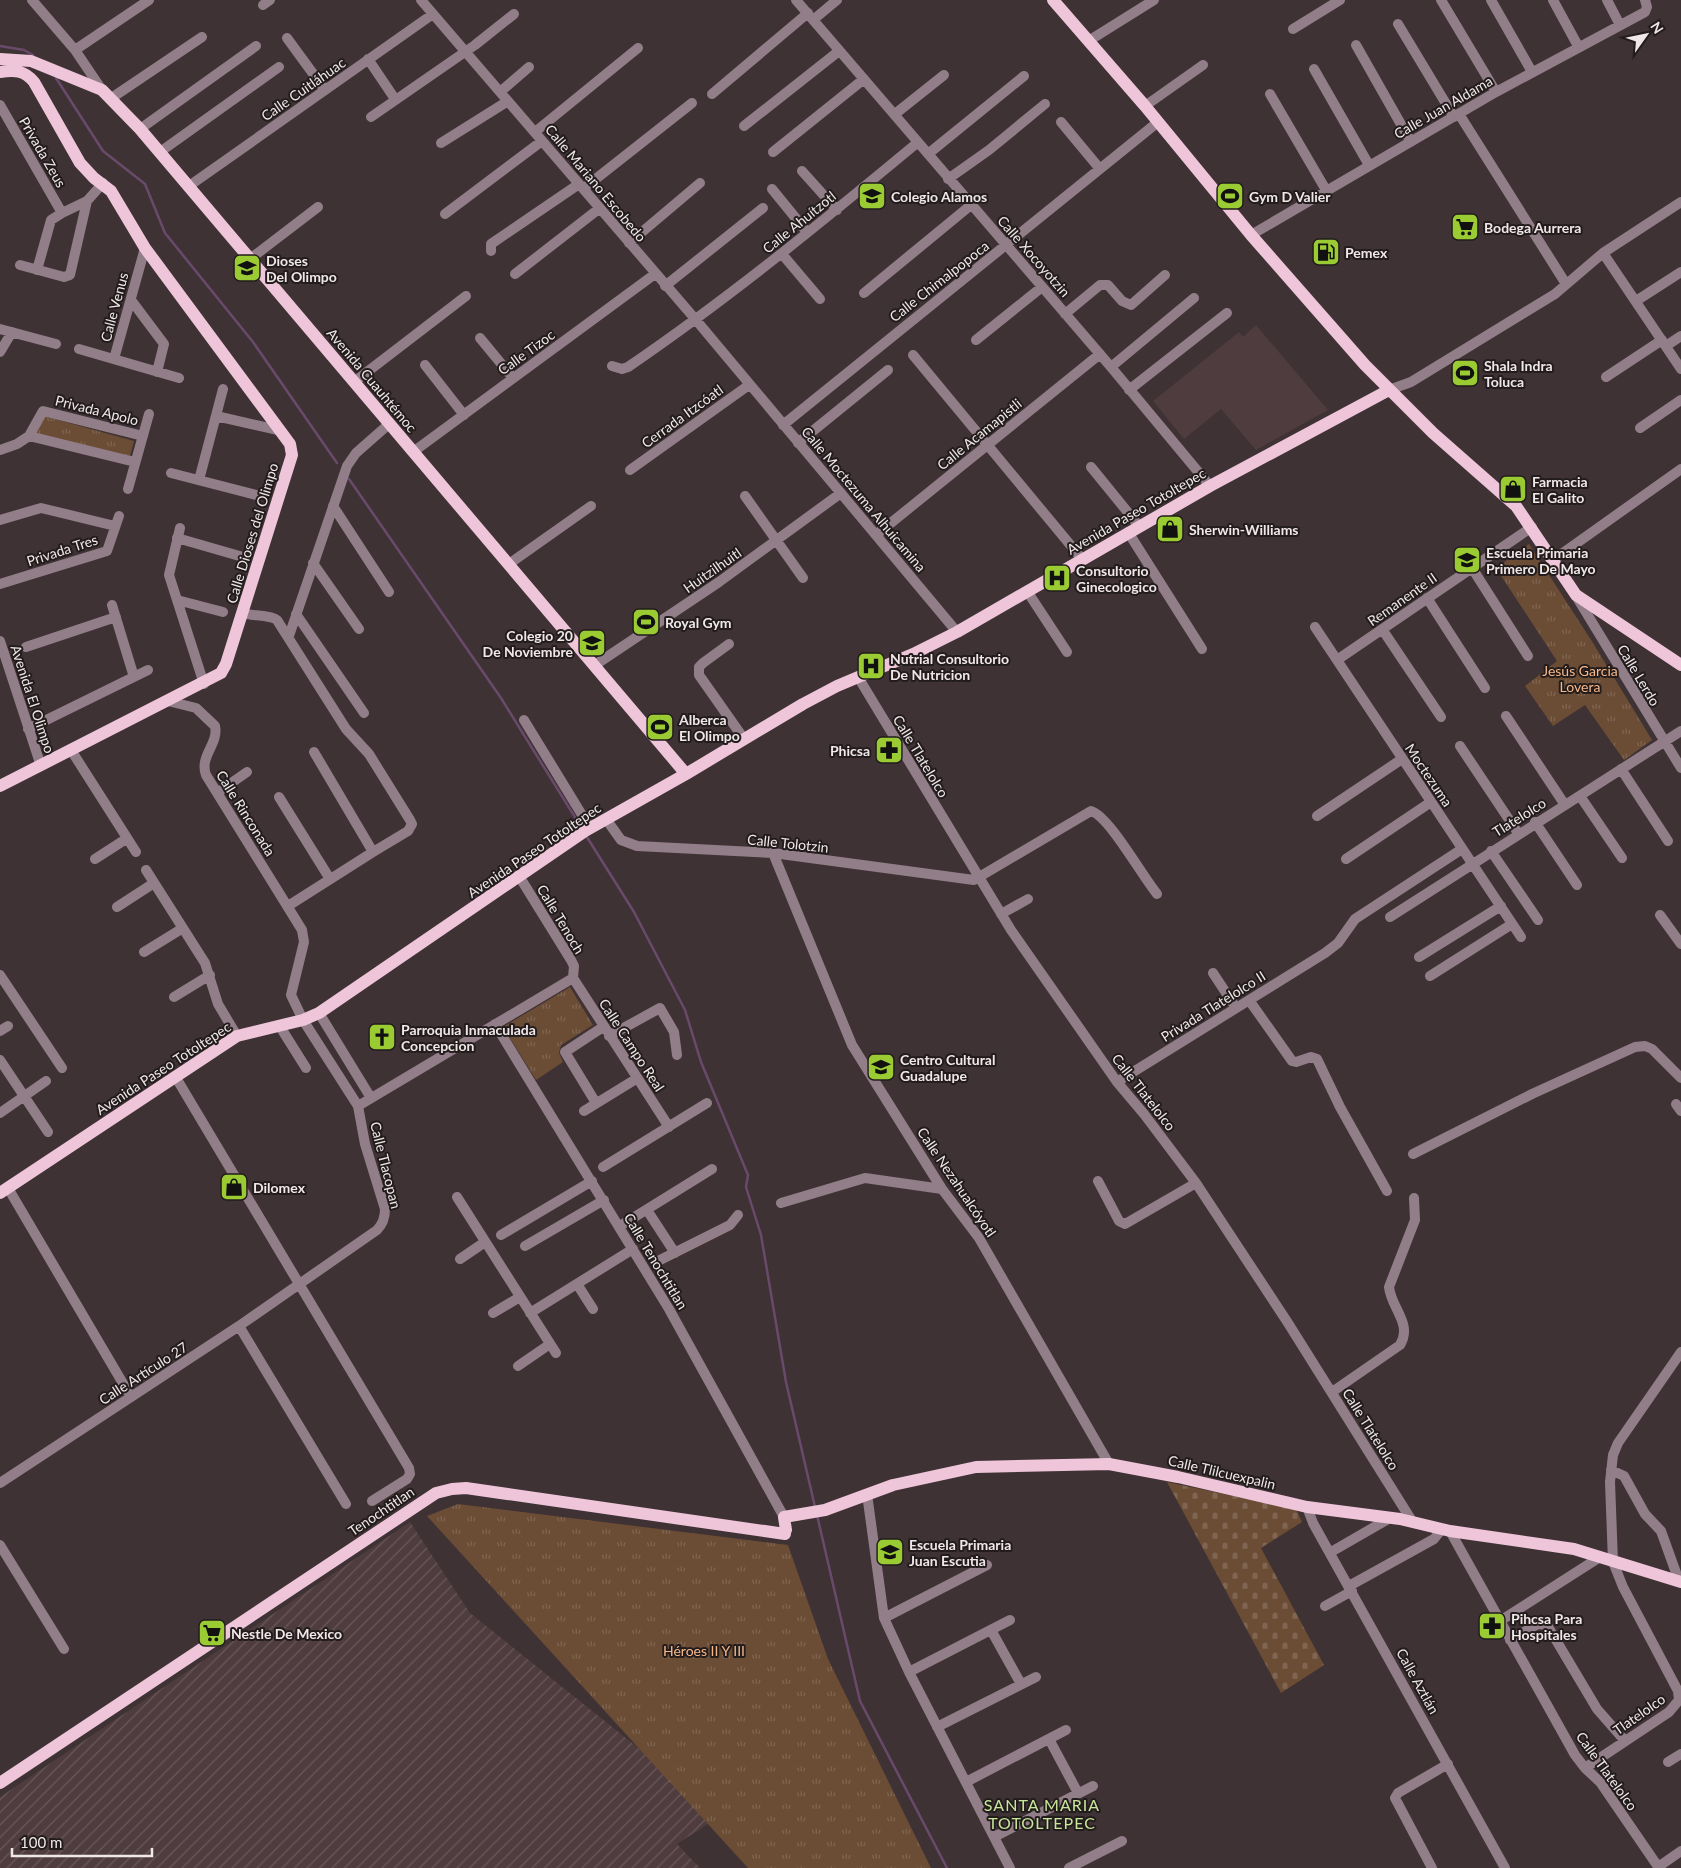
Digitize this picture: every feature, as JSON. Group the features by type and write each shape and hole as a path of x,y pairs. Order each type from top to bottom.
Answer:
{"main road":[{"path":"1054,0 1090,40 1251,235 1388,390 1433,433 1502,492 1532,527 1576,595 1681,665"},
{"name":"Avenida Cuauhtémoc","path":"0,59 30,61 106,94 160,152 686,774"},
{"name":"Calle Dioses del Olimpo","path":"0,786 204,684 216,677 224,669 292,456 290,444 145,248 117,199 103,183 94,178 80,163 34,82 28,74 19,71 5,72"},
{"name":"Avenida Paseo Totoltepec","path":"4,1191 237,1036 303,1020 319,1013 586,831 803,704 957,632 1210,486 1388,390"},
{"name":"Calle Tlilcuexpalin","path":"825,1510 893,1485 976,1467 1109,1464 1178,1477 1307,1507 1412,1521 1446,1530 1564,1548 1680,1581"},
{"name":"Tenochtitlan","path":"0,1782 436,1493 466,1488 785,1525 811,1513 825,1510"}],"street":[{"path":"75,50 149,0"},
{"name":"Calle Xocoyotzin","path":"796,0 1100,354 1210,486"},
{"path":"712,94 810,17 837,0"},
{"path":"1090,40 1154,0"},
{"path":"1292,29 1340,0"},
{"path":"1441,0 1496,92"},
{"path":"1491,0 1532,72"},
{"path":"1553,0 1578,46"},
{"path":"1606,0 1620,24"},
{"name":"Calle Mariano Escobedo","path":"423,1 432,14 696,320 749,385"},
{"path":"36,2 75,50 106,94 202,37"},
{"name":"Calle Juan Aldama","path":"1251,235 1496,92 1644,12 1646,2"},
{"name":"Calle Cuitláhuac","path":"189,186 432,14"},
{"path":"371,116 465,51 514,14"},
{"path":"1398,24 1566,284"},
{"path":"287,38 325,90"},
{"path":"1356,45 1411,142"},
{"path":"140,130 256,46"},
{"path":"535,132 638,48"},
{"path":"744,126 839,51"},
{"path":"368,59 395,99"},
{"path":"1145,106 1203,65"},
{"path":"160,152 279,67"},
{"path":"500,92 529,68"},
{"path":"1314,69 1369,165"},
{"path":"895,114 944,75"},
{"path":"928,154 1024,76"},
{"path":"773,152 864,80"},
{"path":"1270,94 1326,190"},
{"path":"441,144 508,100"},
{"path":"491,251 491,244 581,186 692,103"},
{"path":"948,179 989,150 1046,104"},
{"name":"Privada Zeus","path":"0,105 62,213"},
{"path":"1061,122 1100,169"},
{"name":"Calle Chimalpopoca","path":"783,425 895,332 1007,246 1158,122"},
{"path":"445,214 542,141"},
{"name":"Calle Ahuítzotl","path":"612,366 622,369 628,368 696,320 782,254 917,143"},
{"path":"802,171 836,210"},
{"path":"37,270 51,220 88,201 103,183"},
{"path":"629,243 700,183"},
{"path":"772,189 807,232"},
{"path":"20,265 64,277 70,275 88,201"},
{"path":"1388,390 1411,382 1555,294 1603,253 1681,202"},
{"path":"864,293 971,205"},
{"path":"250,259 318,207"},
{"path":"515,274 600,208"},
{"path":"665,286 763,208"},
{"name":"Calle Venus","path":"145,248 114,359 180,378"},
{"path":"1603,253 1681,370"},
{"path":"782,254 820,299"},
{"path":"1636,301 1681,272"},
{"name":"Calle Tizoc","path":"413,452 655,274"},
{"path":"1065,314 1100,285 1108,285 1122,301 1131,304 1165,276"},
{"path":"976,340 1042,287"},
{"path":"354,382 466,296"},
{"path":"1111,367 1194,298"},
{"path":"131,300 164,344 157,372"},
{"path":"1129,390 1227,313"},
{"path":"0,329 56,344"},
{"path":"0,352 12,332"},
{"path":"1606,377 1664,343 1681,336"},
{"path":"480,338 514,378"},
{"path":"79,349 114,359"},
{"name":"Calle Acamapistli","path":"876,535 1100,354"},
{"path":"913,355 1082,559"},
{"path":"425,365 464,414"},
{"path":"798,443 888,370"},
{"name":"Calle Moctezuma Alhuicamina","path":"749,385 957,632"},
{"name":"Cerrada Itzcóatl","path":"630,470 749,385"},
{"path":"199,480 223,389"},
{"path":"1640,428 1681,400"},
{"name":"Privada Apolo","path":"29,436 41,413 47,411 143,436"},
{"name":"Privada Apolo","path":"128,489 149,414"},
{"path":"216,416 278,430"},
{"path":"289,636 313,562 351,459 389,424"},
{"path":"0,450 17,444 29,436 135,462"},
{"path":"1090,467 1134,529 1202,649"},
{"path":"1553,560 1681,470"},
{"path":"171,473 256,494"},
{"name":"Huitzilhuitl","path":"595,665 660,623 777,541 841,493"},
{"path":"745,496 803,578"},
{"path":"333,506 389,592"},
{"path":"509,564 591,506"},
{"name":"Privada Tres","path":"0,520 41,508 115,526"},
{"name":"Privada Tres","path":"0,584 107,551 111,544 119,516"},
{"name":"Remanente II","path":"1337,660 1532,527"},
{"path":"204,684 169,575 179,533 243,557"},
{"path":"313,562 359,629"},
{"path":"1472,568 1528,656"},
{"path":"1027,591 1067,652"},
{"name":"Calle Lerdo","path":"1576,595 1664,743 1681,768"},
{"path":"1427,598 1486,688"},
{"path":"177,600 223,612"},
{"path":"112,605 134,677"},
{"path":"242,613 255,617 273,617 289,636 346,729 368,754 412,824 408,831 372,850 288,906"},
{"path":"296,614 364,713"},
{"path":"26,647 116,617"},
{"name":"Moctezuma","path":"1315,627 1521,937"},
{"path":"1382,630 1441,717"},
{"name":"Avenida El Olimpo","path":"0,641 41,766"},
{"path":"729,644 699,667 699,675 744,739"},
{"path":"28,729 148,670"},
{"name":"Calle Tlatelolco","path":"858,677 978,878 1116,1082 1144,1114 1196,1183 1332,1392 1412,1521"},
{"name":"Calle Rinconada","path":"168,701 196,708 215,726 214,736 203,762 206,775 288,906 304,936 291,990 293,1001 358,1106"},
{"path":"1506,716 1565,805"},
{"path":"524,720 586,831"},
{"name":"Tlatelolco","path":"1390,917 1535,822 1580,796 1681,731"},
{"path":"1460,746 1518,833"},
{"path":"71,750 136,852"},
{"path":"314,752 372,850"},
{"path":"1317,816 1402,760"},
{"path":"1621,768 1668,841"},
{"path":"217,792 247,772"},
{"path":"279,796 330,879"},
{"path":"1580,796 1622,858"},
{"path":"1346,860 1431,802"},
{"path":"978,878 1091,811 1098,814 1108,823 1156,894"},
{"name":"Calle Tolotzin","path":"606,819 622,840 637,846 773,853 971,880 978,878"},
{"path":"1535,822 1577,885"},
{"path":"95,859 126,839"},
{"name":"Privada Tlatelolco II","path":"1116,1082 1325,954 1338,943 1355,919 1462,849"},
{"path":"1491,851 1538,920"},
{"name":"Calle Nezahualcóyotl","path":"773,853 852,1045 942,1189 979,1238 1109,1464"},
{"path":"146,870 205,963 218,1004 237,1036"},
{"name":"Calle Tenoch","path":"520,876 574,966 573,978"},
{"path":"117,907 154,883"},
{"path":"1002,914 1028,899"},
{"path":"1419,957 1501,906"},
{"path":"1660,915 1681,944"},
{"path":"1430,976 1512,924"},
{"path":"144,952 183,928"},
{"path":"1213,973 1236,1008"},
{"path":"0,974 62,1068"},
{"path":"174,997 210,975"},
{"name":"Calle Tlacopan","path":"383,1224 385,1209 365,1144 358,1106 573,978"},
{"name":"Calle Campo Real","path":"573,978 636,1079 669,1127"},
{"path":"1249,1000 1292,1061 1296,1062 1311,1057 1317,1059 1340,1107 1387,1191"},
{"path":"609,1036 660,1008 674,1032 677,1055"},
{"path":"319,1013 371,1098"},
{"name":"Calle Tenochtitlan","path":"495,1024 634,1249 785,1525"},
{"path":"279,1025 306,1068"},
{"path":"596,1103 565,1052 603,1026"},
{"path":"1413,1154 1540,1089 1635,1047 1644,1046 1652,1049 1681,1078"},
{"path":"0,1060 48,1132"},
{"path":"175,1076 410,1468 410,1474 407,1479 372,1501"},
{"path":"584,1111 636,1079"},
{"path":"0,1113 46,1081"},
{"path":"603,1167 707,1103"},
{"path":"620,1226 712,1169"},
{"path":"781,1203 865,1178 942,1189"},
{"path":"501,1235 592,1181"},
{"path":"1098,1181 1119,1221 1125,1224 1196,1183"},
{"path":"4,1191 131,1396"},
{"path":"457,1197 556,1354"},
{"path":"1332,1392 1400,1345 1404,1339 1404,1324 1390,1294 1389,1287 1415,1220 1414,1198"},
{"path":"525,1246 604,1200"},
{"path":"647,1210 675,1253"},
{"path":"660,1260 730,1225 738,1214"},
{"name":"Calle Artículo 27","path":"0,1483 239,1326 383,1224"},
{"path":"460,1259 485,1242"},
{"path":"530,1312 634,1249"},
{"path":"577,1284 593,1309"},
{"path":"494,1313 520,1296"},
{"path":"239,1326 346,1504"},
{"path":"518,1366 550,1344"},
{"name":"Tlatelolco","path":"1585,1768 1675,1707 1679,1695 1619,1580 1613,1562 1611,1470 1613,1455 1618,1443 1681,1352"},
{"path":"1611,1470 1624,1476 1645,1514 1661,1530 1680,1581"},
{"path":"867,1494 884,1618 909,1672 1010,1868"},
{"name":"Calle Aztlán","path":"1307,1507 1314,1523 1505,1868"},
{"path":"1331,1552 1390,1518"},
{"path":"1325,1606 1446,1530"},
{"name":"Calle Tlatelolco","path":"1446,1530 1500,1621 1570,1748 1585,1768 1600,1782 1658,1867"},
{"path":"0,1545 64,1648"},
{"path":"1500,1621 1600,1557"},
{"path":"884,1618 987,1565"},
{"path":"909,1672 1010,1620"},
{"path":"1510,1640 1538,1624 1547,1625 1597,1709 1625,1740"},
{"path":"991,1630 1021,1684"},
{"path":"937,1727 1036,1677"},
{"path":"966,1782 1066,1730"},
{"path":"1050,1739 1078,1794"},
{"path":"1668,1762 1681,1754"},
{"path":"1432,1868 1395,1798 1398,1793 1448,1764"},
{"path":"994,1837 1093,1786"},
{"path":"1069,1868 1122,1841"},
{"path":"1658,1867 1681,1851"}],"shaded area":[{"path":"1256,325 1328,410 1256,450 1221,409 1184,439 1153,401 1239,332 1243,337"},
{"path":"410,1522 470,1613 722,1815 677,1844 700,1868 0,1868 0,1797"}],"green space":[{"path":"44,416 134,441 130,456 35,433"},
{"name":"Jesús Garcia Lovera","path":"1529,544 1593,643 1652,740 1624,760 1585,705 1553,726 1525,686 1557,661 1496,568"},
{"path":"570,987 593,1025 561,1045 559,1053 563,1062 536,1080 503,1027"},
{"path":"1167,1482 1296,1509 1302,1522 1261,1548 1324,1665 1281,1693"},
{"name":"Héroes II Y III","path":"458,1504 788,1545 828,1659 931,1868 748,1868 427,1516"}],"waterway":[{"path":"0,46 24,50 33,55"},
{"path":"56,78 103,151 145,184 165,233 253,342 337,463"},
{"path":"349,479 501,698 581,827"},
{"path":"585,834 634,912 685,1010 701,1062 748,1175 746,1187 761,1235 786,1382 815,1507"},
{"path":"817,1515 860,1701 947,1868"}],"place":[{"name":"Colegio Alamos","path":"872,196"},
{"name":"Gym D Valier","path":"1230,196"},
{"name":"Bodega Aurrera","path":"1465,227"},
{"name":"Pemex","path":"1326,252"},
{"name":"Dioses Del Olimpo","path":"247,268"},
{"name":"Shala Indra Toluca","path":"1465,373"},
{"name":"Farmacia El Galito","path":"1513,489"},
{"name":"Sherwin-Williams","path":"1170,529"},
{"name":"Escuela Primaria Primero De Mayo","path":"1467,560"},
{"name":"Consultorio Ginecologico","path":"1057,578"},
{"name":"Royal Gym","path":"646,622"},
{"name":"Colegio 20 De Noviembre","path":"592,643"},
{"name":"Nutrial Consultorio De Nutricion","path":"871,666"},
{"name":"Alberca El Olimpo","path":"660,727"},
{"name":"Phicsa","path":"889,750"},
{"name":"Parroquia Inmaculada Concepcion","path":"382,1037"},
{"name":"Centro Cultural Guadalupe","path":"881,1067"},
{"name":"Dilomex","path":"234,1187"},
{"name":"Escuela Primaria Juan Escutia","path":"890,1552"},
{"name":"Pihcsa Para Hospitales","path":"1492,1626"},
{"name":"Nestle De Mexico","path":"212,1633"}],"district":[{"name":"SANTA MARIA TOTOLTEPEC","path":"1042,1813"}]}
